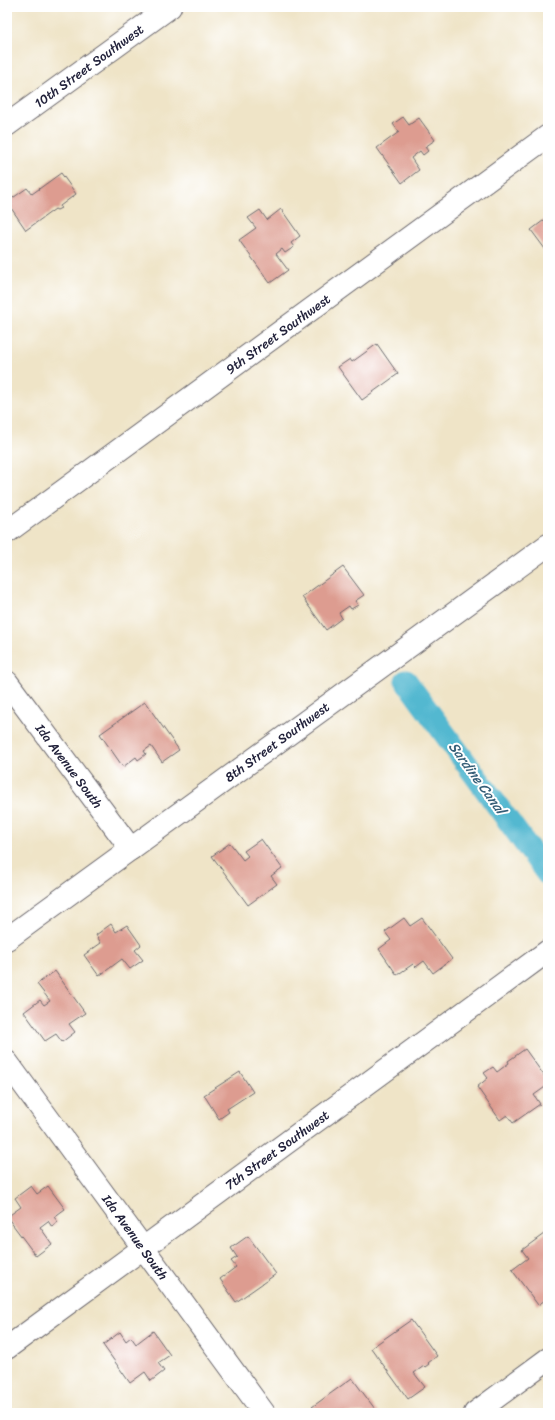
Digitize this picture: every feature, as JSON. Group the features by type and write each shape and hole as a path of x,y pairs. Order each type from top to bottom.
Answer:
{"street":[{"name":"10th Street Southwest","path":"7,125 170,7"},
{"name":"9th Street Southwest","path":"7,532 548,136"},
{"name":"8th Street Southwest","path":"7,939 404,648 548,545"},
{"name":"Ida Avenue South","path":"7,682 131,849"},
{"name":"7th Street Southwest","path":"7,1348 144,1249 548,951"},
{"name":"Ida Avenue South","path":"7,1062 264,1413"},
{"path":"475,1413 548,1359"}],"building":[{"path":"403,117 409,125 419,118 435,140 425,147 428,151 423,155 420,151 411,158 419,170 402,183 377,148 399,132 393,124"},
{"path":"61,173 76,194 60,206 61,208 57,210 55,209 26,230 7,202 27,188 32,194"},
{"path":"281,209 300,236 291,243 294,247 285,253 282,249 276,254 288,270 270,283 239,240 256,228 248,218 260,210 267,220"},
{"path":"548,217 548,253 531,230"},
{"path":"377,344 398,374 362,400 338,367 350,359 352,362"},
{"path":"343,567 364,595 355,601 358,605 351,609 349,606 339,613 342,618 326,630 302,597"},
{"path":"145,702 179,750 162,762 151,746 144,751 146,754 138,760 136,757 123,767 100,734"},
{"path":"261,839 282,868 271,876 277,884 248,905 212,856 230,843 243,860 248,856 244,851"},
{"path":"404,918 410,926 422,918 452,959 433,973 424,961 416,967 413,964 397,975 379,949 391,940 385,932"},
{"path":"111,924 116,932 127,925 141,945 135,950 143,960 130,969 122,959 99,976 84,955 101,943 96,935"},
{"path":"55,971 85,1013 69,1024 75,1032 62,1042 56,1034 45,1041 24,1012 40,1000 44,1005 50,1001 37,984"},
{"path":"525,1049 548,1081 548,1085 534,1095 540,1104 513,1123 507,1115 500,1120 477,1087 488,1078 484,1073 493,1067 497,1072 509,1063 508,1061"},
{"path":"240,1072 253,1092 227,1109 229,1112 219,1119 204,1095"},
{"path":"31,1186 37,1194 48,1186 65,1209 54,1217 58,1222 52,1227 48,1221 40,1227 52,1244 36,1256 7,1217 21,1207 15,1198"},
{"path":"548,1231 548,1298 538,1305 512,1270 528,1258 522,1250"},
{"path":"248,1236 276,1274 236,1302 220,1279 236,1267 231,1261 237,1257 231,1248"},
{"path":"411,1320 437,1356 425,1367 424,1366 414,1373 425,1387 408,1399 371,1348"},
{"path":"153,1331 170,1355 158,1363 164,1371 151,1381 145,1372 130,1383 103,1345 120,1332 126,1341 131,1337 136,1344"},
{"path":"352,1378 378,1413 317,1413 312,1407"}],"waterway":[{"name":"Sardine Canal","path":"406,681 548,875"}]}
